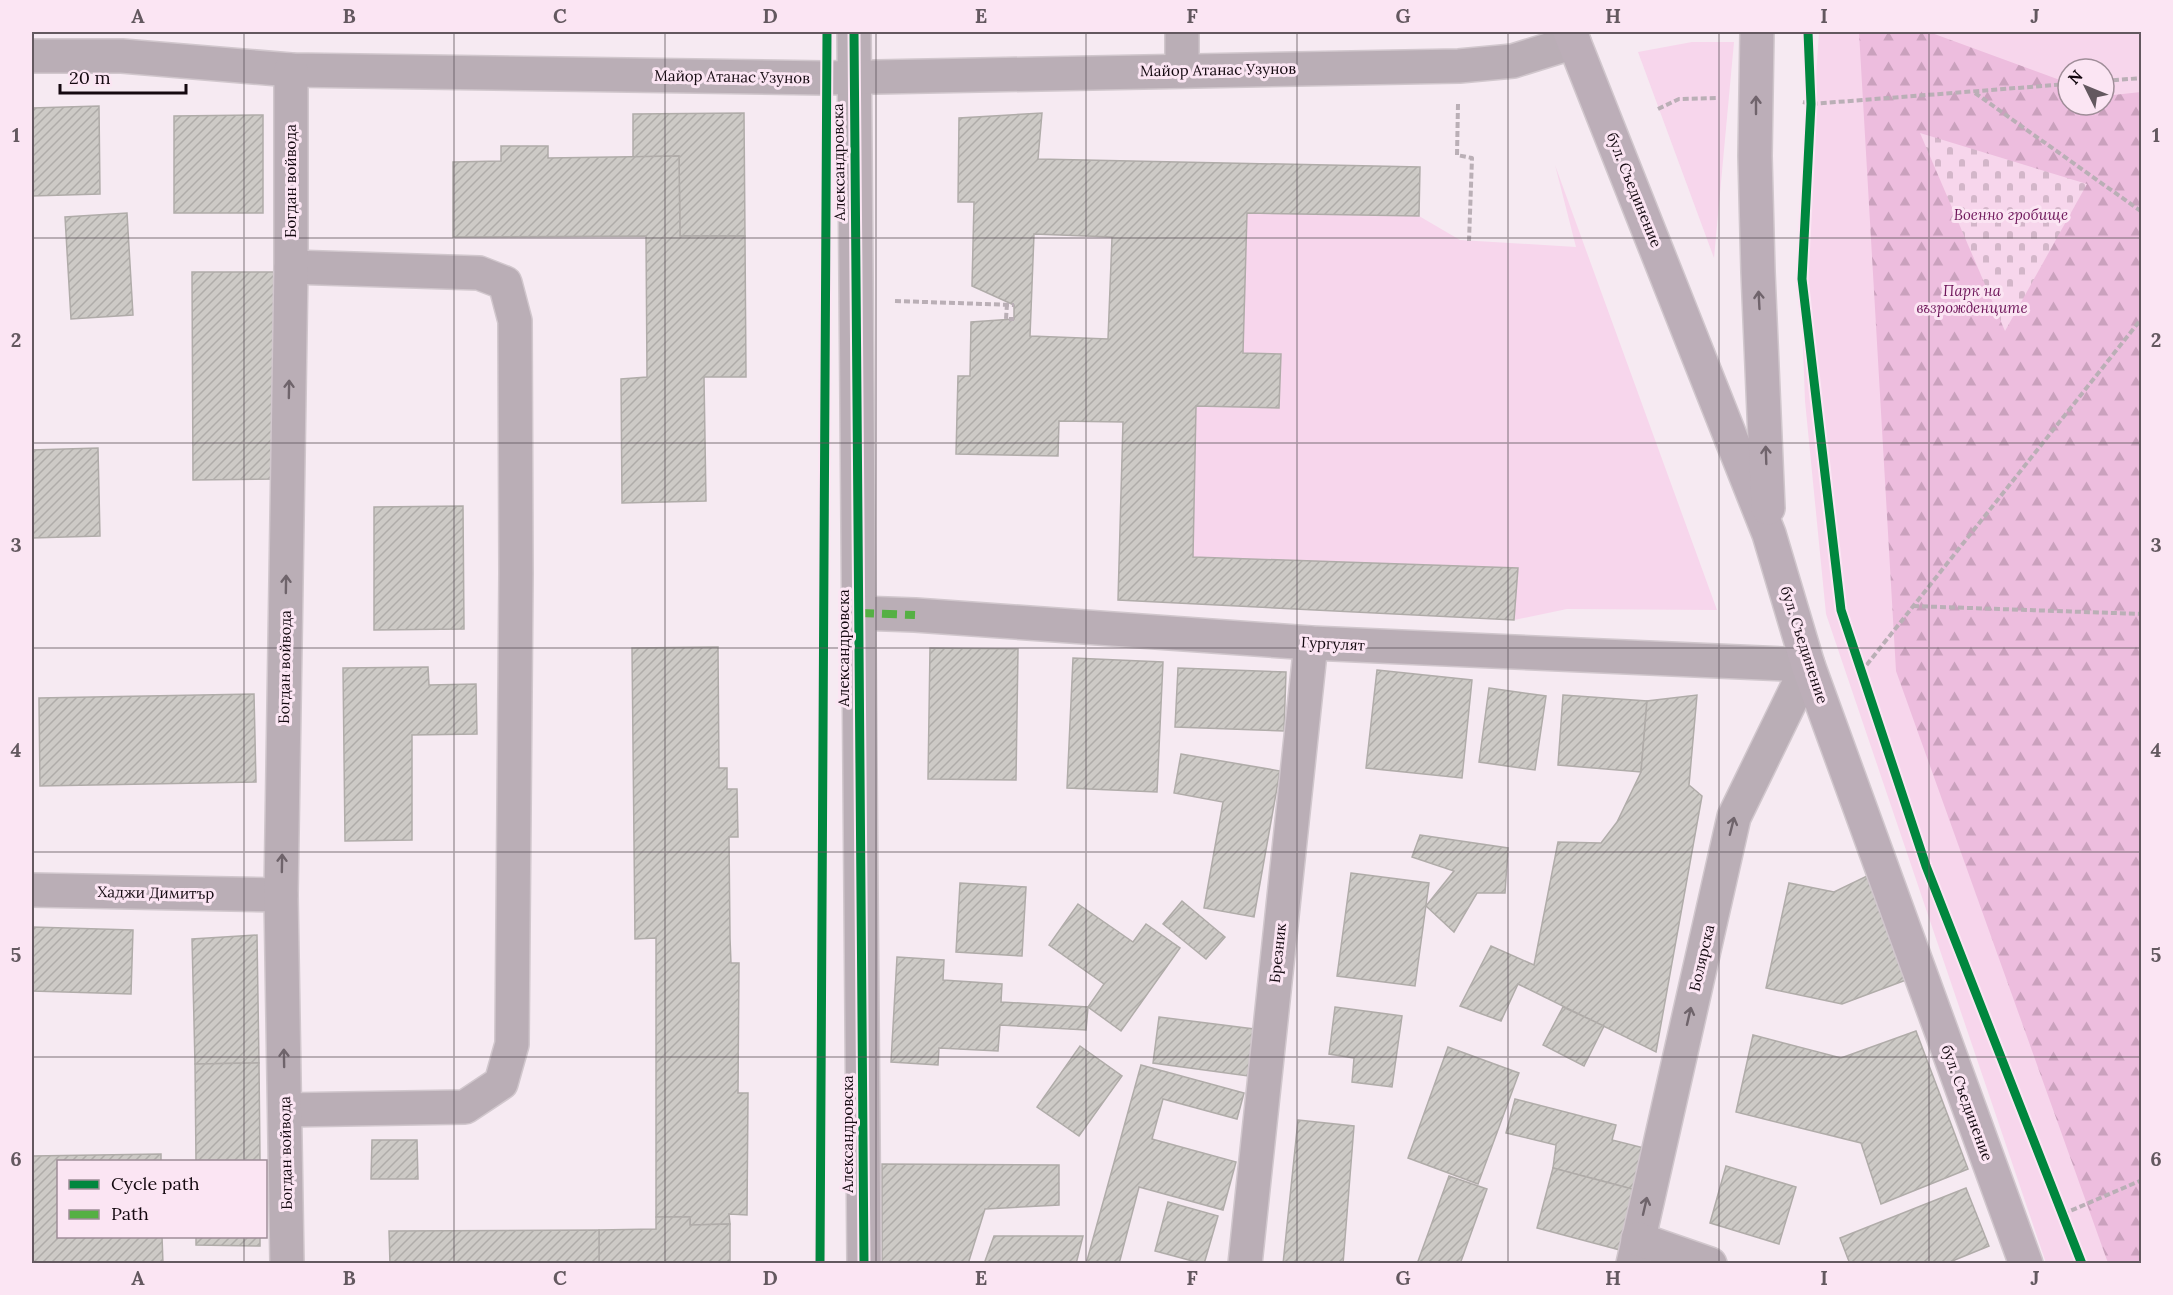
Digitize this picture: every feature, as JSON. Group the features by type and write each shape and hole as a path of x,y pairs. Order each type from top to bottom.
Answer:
{"main road":[{"path":"1756,32 1755,156 1758,272 1769,534"},
{"name":"бул. Съединение","path":"1580,35 1769,534 1808,665 2026,1263"}],"street":[{"name":"Александровска","path":"854,32 864,1263"},
{"path":"1182,32 1182,71"},
{"name":"Майор Атанас Узунов","path":"32,56 122,44 291,70 853,78 1459,66 1513,61 1580,35"},
{"name":"Богдан войвода","path":"287,1263 281,895 291,267 291,70"},
{"path":"285,1110 465,1107 501,1083 512,1044 516,573 515,321 505,283 479,273 291,267"},
{"name":"Гургулят","path":"859,613 1311,643 1808,665"},
{"name":"Брезник","path":"1245,1263 1311,643"},
{"name":"Болярска","path":"1635,1251 1734,817 1808,665"},
{"name":"Хаджи Димитър","path":"32,890 281,895"},
{"path":"1635,1251 1710,1263"}],"path":[{"path":"1459,66 1456,155 1472,158 1469,241"},
{"path":"2116,80 2142,78"},
{"path":"1807,103 2056,85"},
{"path":"1974,92 2142,212"},
{"path":"1810,94 1807,103 1810,116"},
{"path":"1658,109 1679,99 1728,98"},
{"path":"856,300 1014,305"},
{"path":"1007,304 1006,319 1014,319"},
{"path":"1861,672 2142,318"},
{"path":"1912,606 2142,614"},
{"path":"1858,661 1865,682"},
{"path":"2063,1214 2142,1180"},
{"path":"2059,1203 2067,1224"}],"green space":[{"name":"Парк на възрожденците","path":"1819,32 2141,32 2141,1263 2046,1263 1826,614 1805,401 1801,293"},
{"name":"Парк на възрожденците","path":"1859,32 1929,32 2056,79 2056,117 2116,117 2116,95 2141,92 2141,1263 2108,1263 1896,671"},
{"path":"1692,42 1734,42 1714,258 1638,52"},
{"name":"Военно гробище","path":"1920,133 2087,184 2005,331"},
{"path":"1555,165 1717,610 1567,609 1514,620 1518,568 1193,557 1196,406 1279,407 1281,354 1243,353 1247,213 1419,216 1460,240 1576,247"}],"building":[{"path":"99,106 100,194 32,196 32,108"},
{"path":"744,113 745,236 680,236 679,156 633,157 633,114"},
{"path":"1042,113 1038,159 1420,167 1419,216 1247,213 1243,353 1281,354 1279,408 1196,406 1193,557 1518,568 1514,620 1118,600 1123,422 1059,421 1058,456 956,454 958,376 970,376 971,322 1014,319 1014,305 972,286 974,202 958,202 959,118","holes":["1034,234 1112,237 1108,339 1030,336"]},
{"path":"263,115 263,213 174,213 174,116"},
{"path":"501,146 548,146 548,158 679,156 680,236 745,236 746,377 704,377 706,501 622,503 621,379 647,377 646,236 453,237 453,162 501,161"},
{"path":"127,213 133,315 71,319 65,217"},
{"path":"192,272 277,272 277,479 193,480"},
{"path":"98,448 100,536 32,538 32,450"},
{"path":"463,506 464,629 374,630 374,507"},
{"path":"718,647 719,768 727,768 727,789 737,789 738,837 729,837 730,938 731,963 739,963 738,1093 748,1093 747,1215 729,1214 730,1224 690,1225 690,1217 656,1217 656,938 635,939 632,648"},
{"path":"930,648 1018,649 1016,780 928,779"},
{"path":"1073,658 1163,662 1157,792 1067,788"},
{"path":"428,667 429,685 476,684 477,734 412,735 412,840 345,841 343,668"},
{"path":"1178,668 1286,672 1284,731 1175,727"},
{"path":"1377,670 1472,680 1462,778 1366,768"},
{"path":"1489,688 1546,696 1535,770 1479,762"},
{"path":"254,694 256,782 40,786 39,698"},
{"path":"1563,695 1647,701 1641,772 1558,765"},
{"path":"1697,695 1689,785 1702,796 1656,1052 1518,984 1501,1021 1460,1006 1491,946 1534,965 1558,842 1601,843 1617,822 1641,772 1647,701"},
{"path":"1181,754 1280,771 1254,917 1204,908 1223,802 1174,793"},
{"path":"1420,835 1508,848 1505,893 1477,893 1454,932 1426,906 1454,871 1412,857"},
{"path":"1351,873 1429,883 1415,986 1337,976"},
{"path":"1869,875 1906,980 1842,1004 1766,988 1789,883 1834,892"},
{"path":"960,883 1026,887 1022,956 956,952"},
{"path":"1182,901 1225,937 1206,959 1163,924"},
{"path":"1078,904 1133,942 1146,924 1180,948 1121,1031 1088,1007 1104,984 1049,945"},
{"path":"32,927 133,930 131,994 32,991"},
{"path":"257,935 259,1063 195,1064 192,939"},
{"path":"897,957 944,960 943,980 1002,984 1001,1002 1088,1007 1086,1030 1000,1025 998,1051 939,1048 938,1065 891,1062"},
{"path":"1335,1007 1402,1016 1392,1087 1352,1082 1354,1058 1329,1054"},
{"path":"1563,1007 1604,1026 1584,1066 1543,1045"},
{"path":"1159,1017 1254,1029 1248,1076 1153,1063"},
{"path":"1916,1031 1968,1169 1881,1204 1861,1143 1736,1112 1753,1035 1841,1058"},
{"path":"1080,1046 1122,1076 1079,1136 1037,1107"},
{"path":"1448,1047 1519,1073 1478,1184 1408,1158"},
{"path":"259,1063 260,1160 196,1160 195,1064"},
{"path":"1141,1065 1244,1093 1237,1119 1163,1099 1152,1139 1236,1162 1223,1210 1139,1187 1119,1264 1086,1264"},
{"path":"1515,1099 1616,1125 1612,1140 1648,1149 1636,1190 1553,1168 1556,1145 1506,1133"},
{"path":"1298,1120 1354,1126 1343,1264 1283,1264"},
{"path":"372,1140 417,1140 418,1179 371,1179"},
{"path":"161,1154 161,1160 57,1160 57,1238 162,1238 163,1264 32,1264 32,1156"},
{"path":"882,1164 1059,1165 1059,1205 985,1209 968,1264 882,1264"},
{"path":"1726,1166 1796,1187 1779,1244 1710,1223"},
{"path":"1553,1168 1636,1190 1620,1250 1537,1228"},
{"path":"1449,1176 1487,1189 1460,1264 1417,1264"},
{"path":"1966,1188 1989,1246 1945,1264 1850,1264 1840,1238"},
{"path":"1168,1202 1218,1216 1204,1264 1155,1251"},
{"path":"656,1217 690,1217 690,1225 730,1224 730,1264 599,1264 599,1230 656,1229"},
{"path":"599,1230 599,1264 390,1264 389,1231"},
{"path":"994,1236 1083,1236 1076,1264 984,1264"},
{"path":"196,1238 260,1238 260,1246 196,1245"}],"marked path":[{"path":"859,613 915,615"}],"cycle path":[{"path":"820,1264 827,32"},
{"path":"854,32 864,1264"},
{"path":"1808,32 1811,104 1802,279 1841,610 1926,866 2082,1264"}]}
